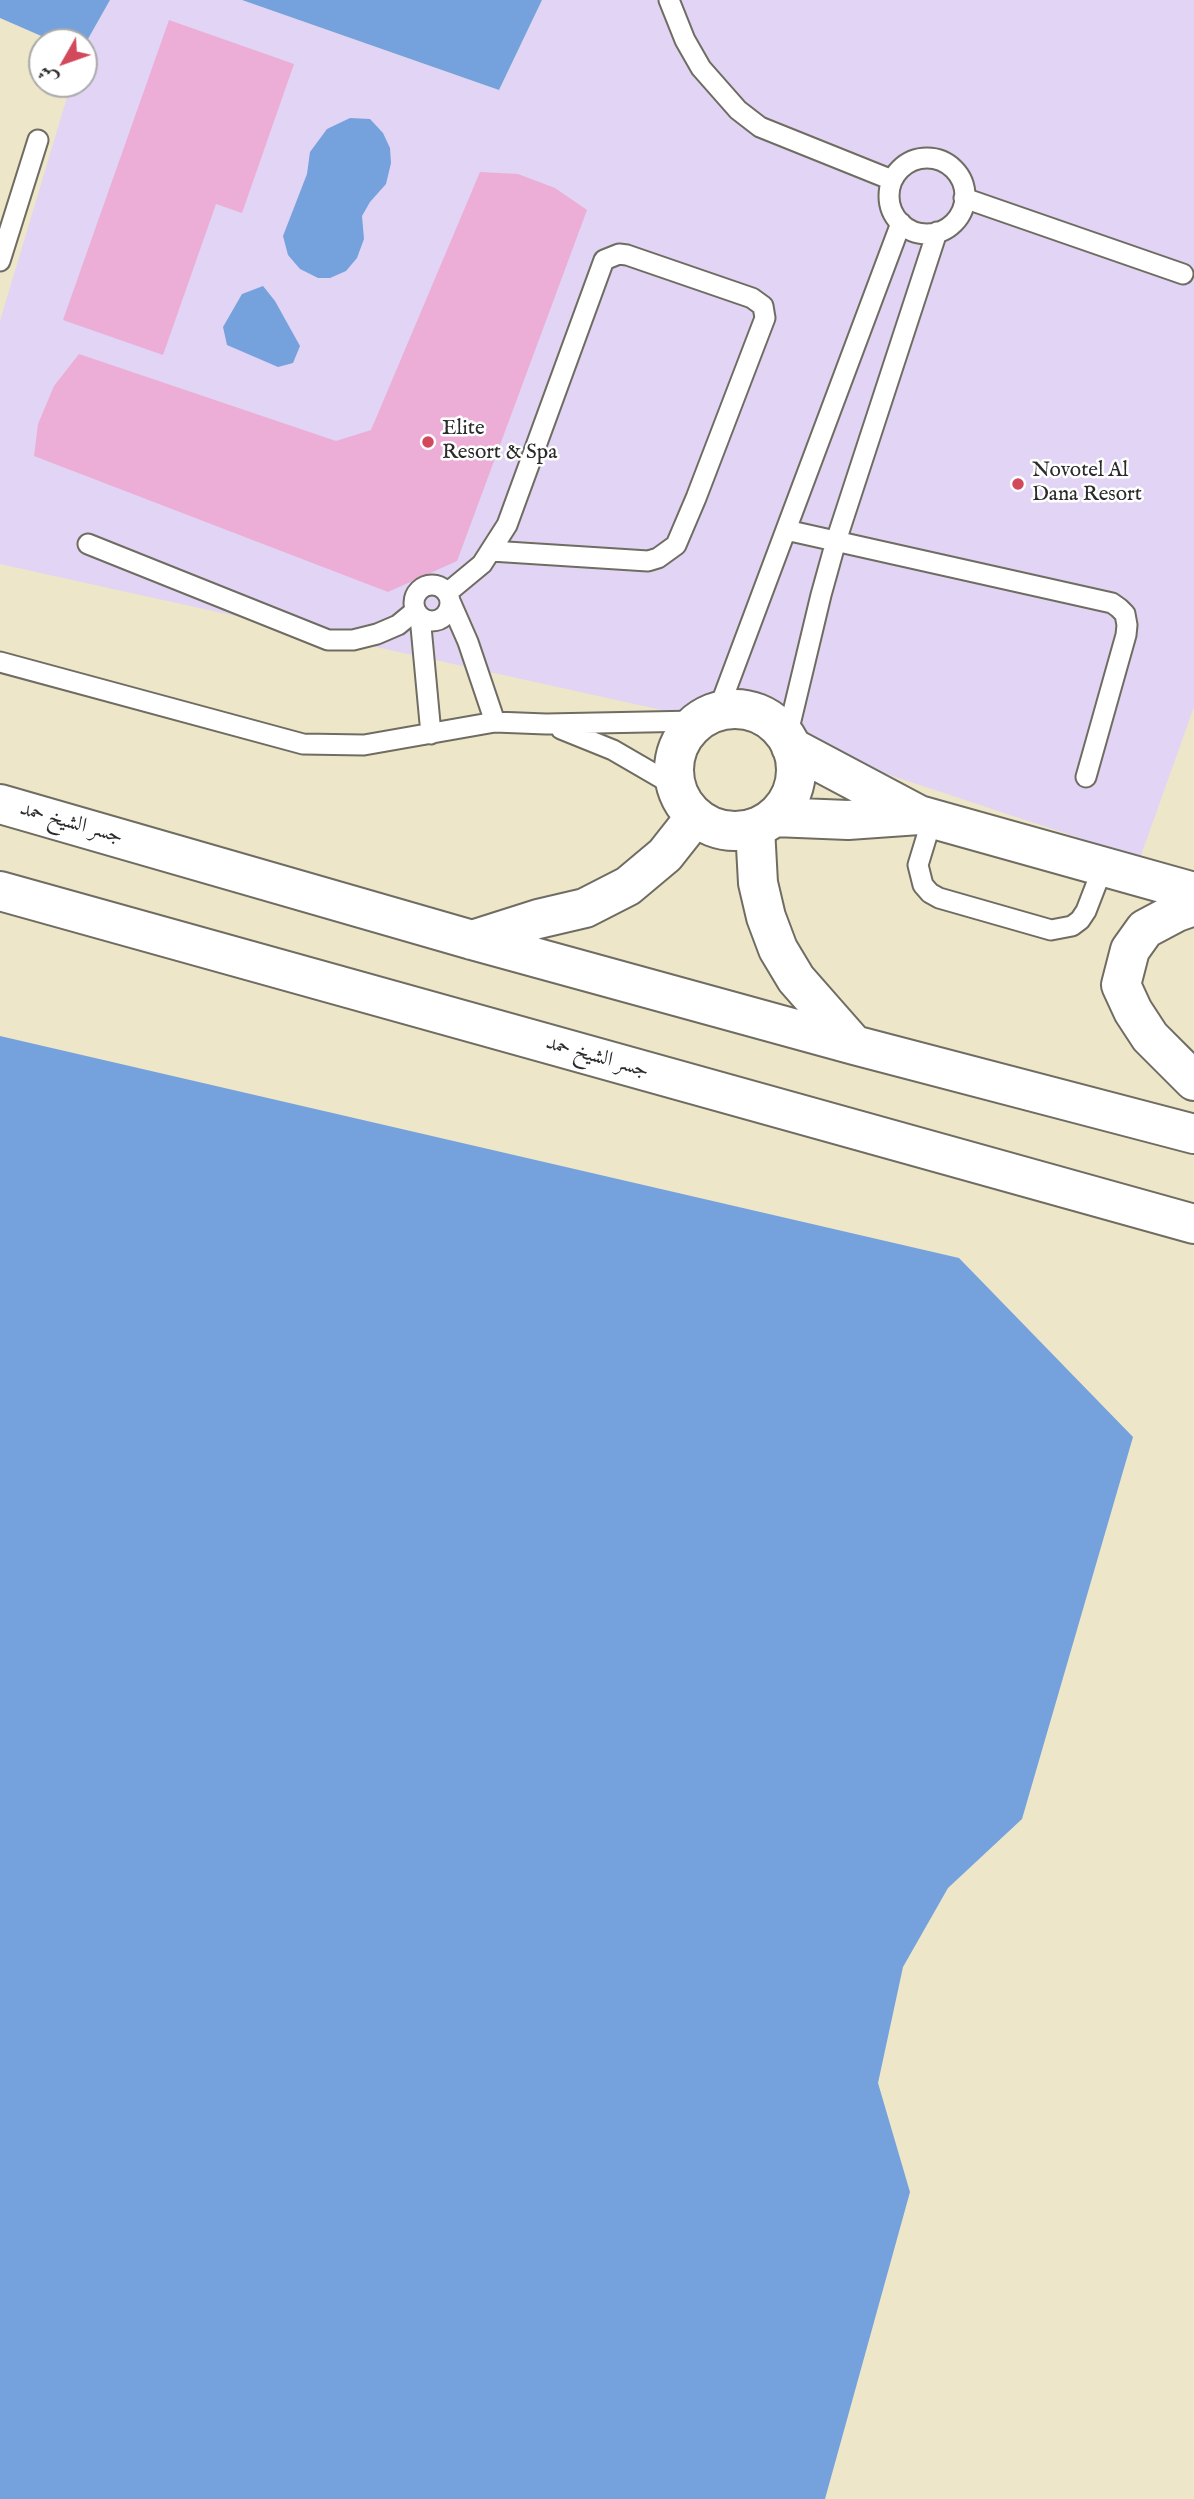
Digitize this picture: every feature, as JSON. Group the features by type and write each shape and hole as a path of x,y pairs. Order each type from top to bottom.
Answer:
{"main road":[{"path":"854,1045 796,979 778,949 766,917 758,883 765,823 787,803 794,785 796,765 789,742 777,725 756,713 733,708 707,716 684,734 676,750 673,768 685,802 714,828 735,831 765,823 925,817"},
{"path":"789,742 925,817 1194,892"},
{"path":"472,940 584,908 628,886 665,855 685,802"},
{"name":"جسر الشيخ حمد","path":"0,804 472,940 854,1045 1194,1134"},
{"name":"جسر الشيخ حمد","path":"0,891 1194,1224"},
{"path":"1194,906 1145,929 1130,950 1121,985 1133,1011 1150,1037 1194,1081"}],"lane":[{"path":"669,0 685,40 701,68 738,110 760,127 892,180"},
{"path":"0,261 38,140"},
{"path":"929,158 943,162 956,171 963,184 964,198 962,210 956,220 947,228 924,234 911,230 893,214 890,203 892,180 901,168 914,160 929,158"},
{"path":"964,198 1183,274"},
{"path":"0,662 303,744 364,745 495,722 547,724 707,716 786,530 901,223"},
{"path":"789,742 821,595 836,541 937,232"},
{"path":"417,614 425,620 438,621 448,613 449,597 491,551 507,525 604,260 619,254 627,255 752,298 763,306 765,318 676,545 658,558 648,561 491,551"},
{"path":"786,530 1112,603 1119,608 1125,614 1126,635 1086,777"},
{"path":"88,544 328,640 353,640 377,634 417,614"},
{"path":"431,734 415,595 427,586 442,587 449,597 468,642 495,722"},
{"path":"547,724 613,750 685,802"},
{"path":"925,817 918,866 923,885 930,893 939,898 1051,930 1061,929 1080,920 1103,867"}],"shaded area":[{"path":"110,0 242,0 499,90 542,0 1194,0 1194,707 1140,858 757,731 0,564 0,321 67,98 98,98 98,28 94,28"}],"water":[{"path":"0,0 110,0 94,28 28,28 28,30 0,18"},
{"path":"242,0 542,0 499,90"},
{"path":"350,118 370,119 383,133 390,148 391,163 386,184 362,216 364,239 357,258 346,271 330,278 318,278 300,269 288,255 283,236 307,174 310,152 327,129"},
{"path":"263,286 275,301 300,346 293,363 278,367 227,345 223,327 242,294"},
{"path":"0,1036 959,1258 1133,1437 1022,1819 948,1888 903,1967 878,2083 910,2192 825,2499 0,2499"}],"building":[{"path":"169,20 294,64 242,213 216,204 163,355 63,320"},
{"path":"480,172 518,174 555,188 587,210 457,561 388,592 34,456 38,424 54,386 79,354 336,441 371,430"}],"place":[{"name":"Elite Resort & Spa","path":"428,442"},
{"name":"Novotel Al Dana Resort","path":"1018,484"}]}
